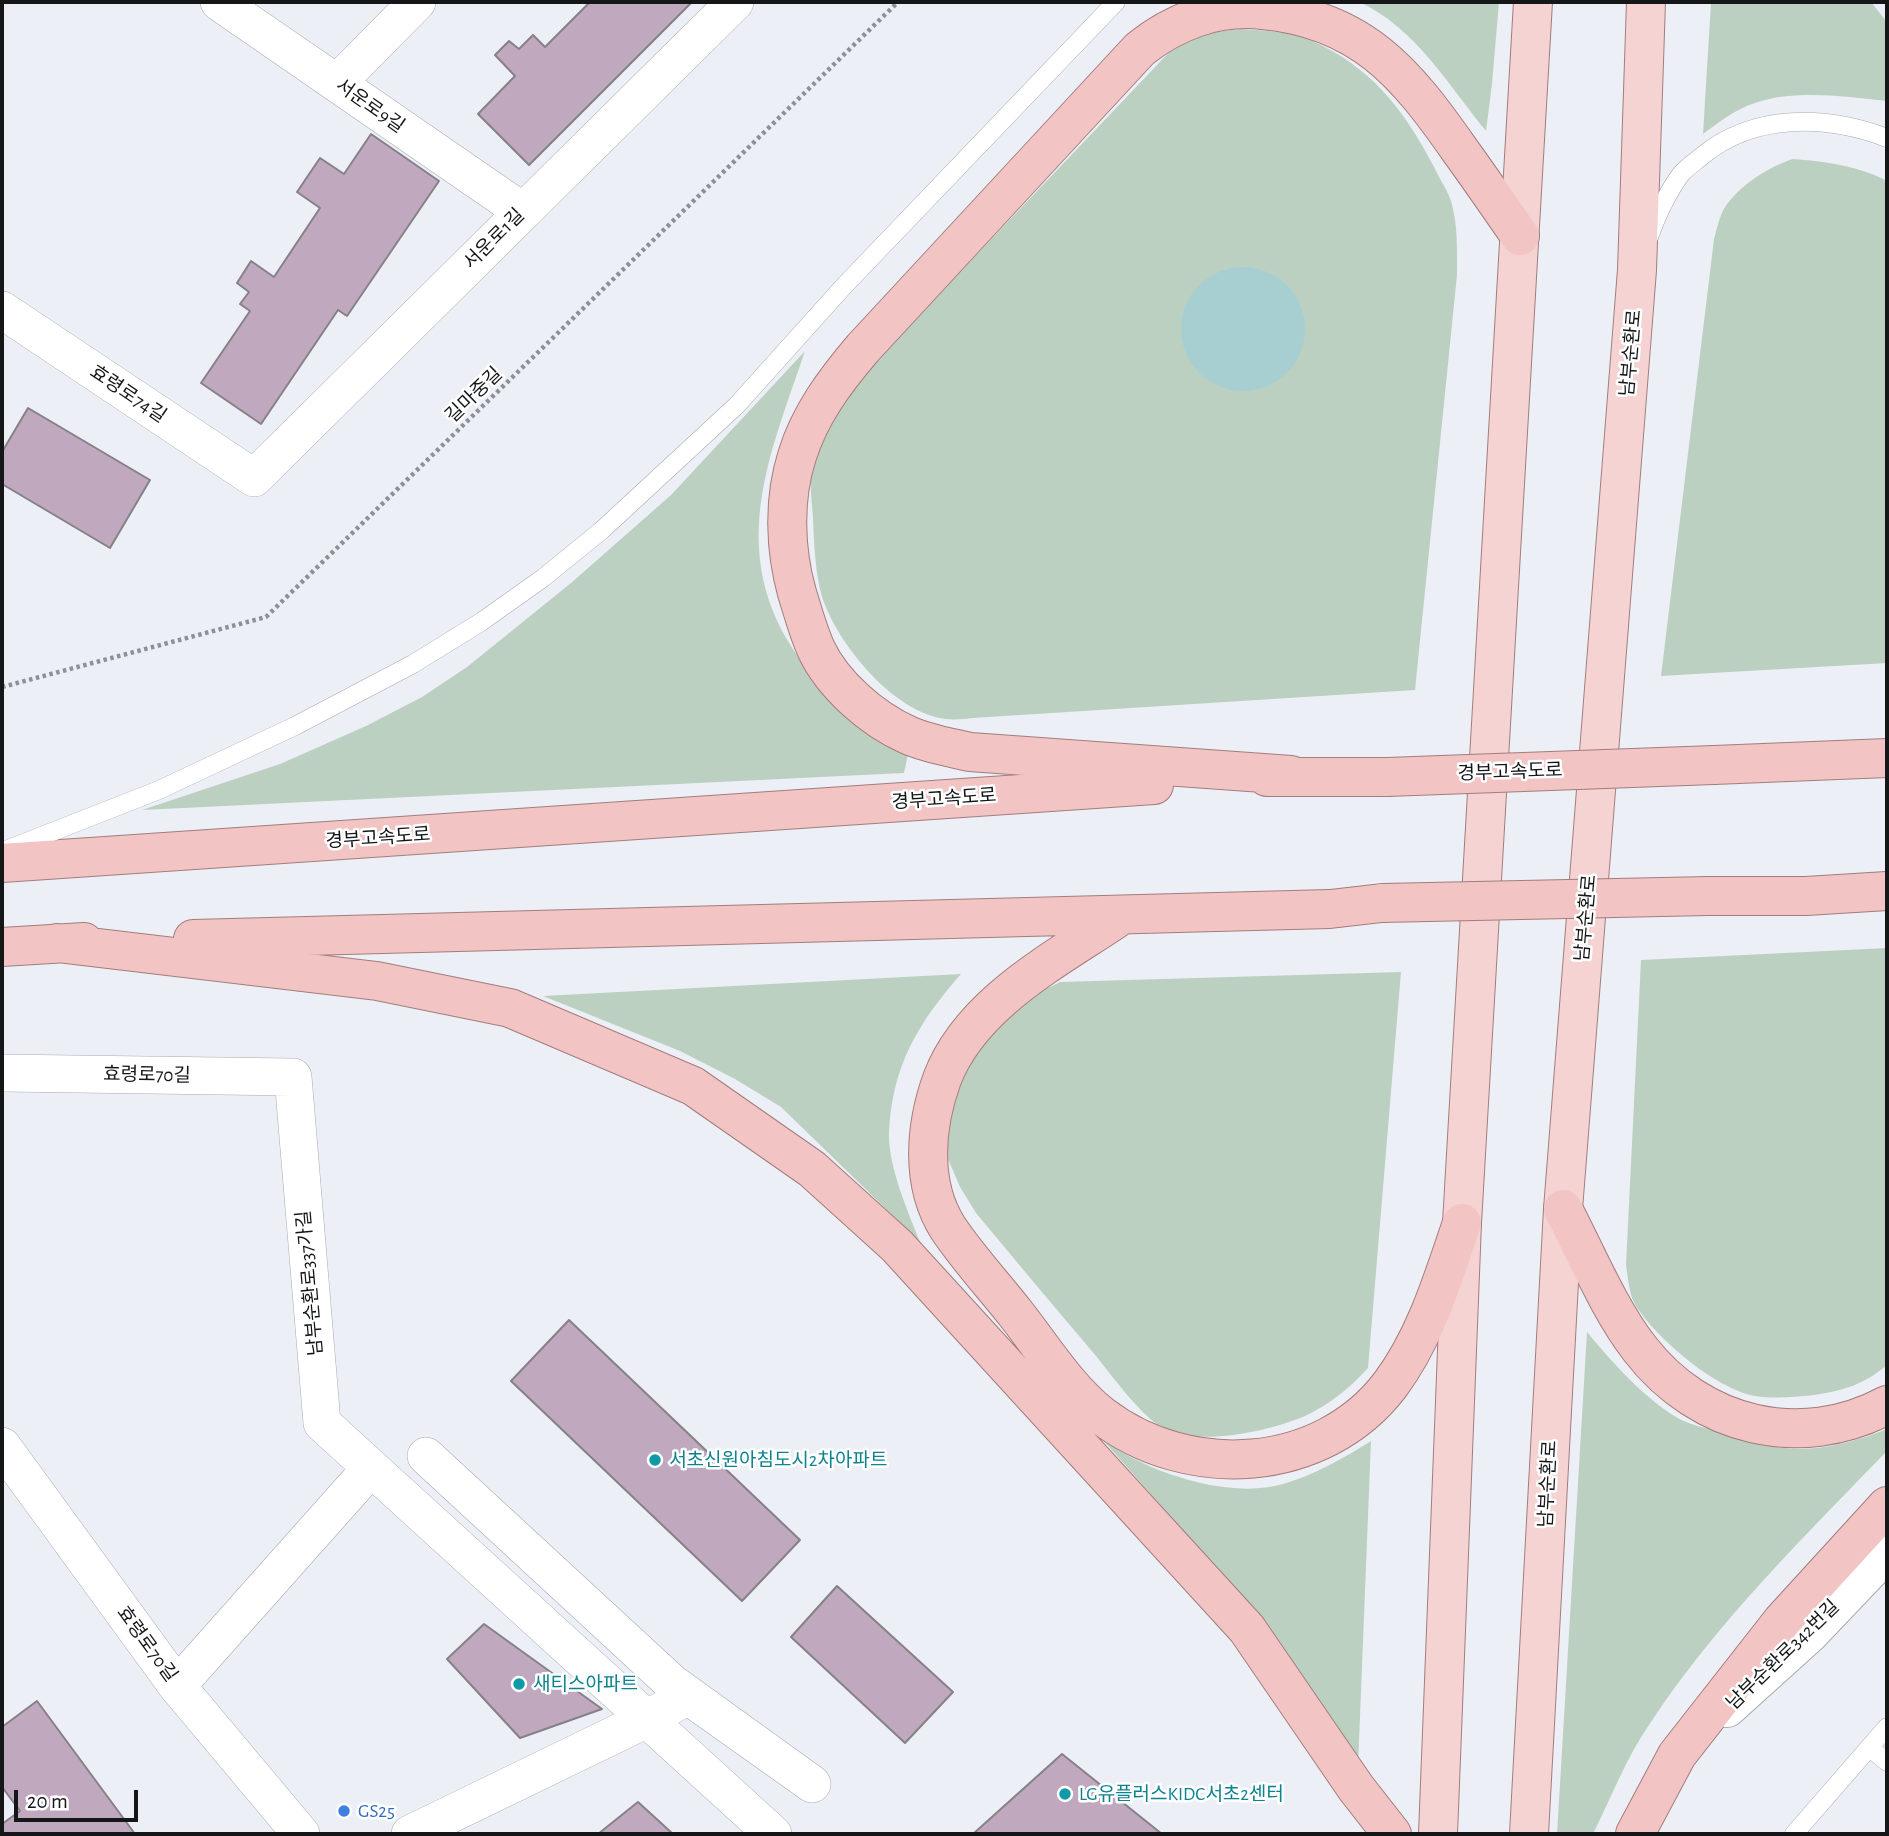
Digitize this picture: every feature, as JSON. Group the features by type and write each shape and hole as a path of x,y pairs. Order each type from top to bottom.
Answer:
{"highway":[{"path":"1291,775 970,751 916,738 881,720 856,700 834,677 817,651 788,556 790,492 796,458 809,425 823,398 863,348 1140,49 1170,27 1195,18 1227,10 1287,12 1316,20 1365,44 1387,59 1422,97 1520,236"},
{"name":"경부고속도로","path":"2,863 1291,775 1387,776 1887,758"},
{"path":"2,947 57,943 1329,909 1382,903 1806,896 1887,891"},
{"path":"1806,896 1887,914"},
{"path":"1122,915 1006,996 967,1035 943,1076 930,1122 928,1147 928,1167 933,1189 948,1228 1071,1384 1099,1413 1152,1444 1193,1456 1221,1459 1275,1457 1303,1449 1331,1436 1356,1419 1378,1398 1407,1359 1432,1307 1461,1223"},
{"path":"57,943 377,981 510,1008 693,1086 812,1169 897,1246 1247,1629 1356,1787 1392,1834"},
{"path":"1563,1209 1625,1328 1656,1368 1688,1396 1729,1416 1773,1428 1816,1429 1864,1417 1887,1405"},
{"path":"1634,1834 1676,1755 1782,1621 1887,1506"}],"main road":[{"path":"1438,1834 1461,1223 1533,2"},
{"name":"남부순환로","path":"1529,1834 1563,1209 1637,270 1646,2"}],"street":[{"name":"서운로9길","path":"219,2 522,211"},
{"path":"337,83 417,2"},
{"name":"서운로1길","path":"254,478 735,2"},
{"name":"효령로74길","path":"2,310 254,478"},
{"name":"효령로70길","path":"2,1073 293,1077"},
{"name":"남부순환로337가길","path":"293,1077 321,1423 773,1834"},
{"name":"효령로70길","path":"2,1446 177,1686 301,1834"},
{"path":"411,1834 647,1719 688,1696 812,1784 672,1683 426,1456"},
{"path":"177,1686 371,1468"},
{"name":"남부순환로342번길","path":"1676,1755 1809,1634 1887,1552"}],"lane":[{"path":"2,851 159,790 295,726 413,664 481,622 543,578 602,530 737,405 843,287 1116,2"},
{"path":"1637,270 1655,221 1683,172 1711,149 1764,124 1791,121 1838,126 1887,138"},
{"path":"1800,763 1887,741"},
{"path":"1794,1834 1887,1727"},
{"path":"1870,1748 1887,1762"}],"path":[{"name":"길마중길","path":"2,687 266,617 898,2"}],"green space":[{"path":"1359,2 1499,2 1486,131 1414,42 1397,26"},
{"path":"1711,2 1871,2 1887,22 1887,101 1821,95 1770,99 1741,109 1703,134"},
{"path":"1242,29 1302,37 1351,63 1384,92 1398,109 1423,147 1451,201 1456,228 1457,275 1415,690 960,719 926,714 907,704 870,674 841,635 822,597 815,558 811,481 817,451 828,422 842,396 1176,45 1208,34"},
{"path":"1793,159 1841,165 1887,181 1887,663 1661,676 1714,239 1723,211 1738,191 1764,172"},
{"path":"805,351 769,462 759,535 762,572 772,608 806,669 818,685 833,697 909,750 904,773 142,810 280,764 366,726 422,697 467,667 571,583 671,495"},
{"path":"1887,948 1887,1365 1862,1382 1844,1389 1792,1397 1755,1396 1723,1384 1689,1361 1646,1319 1630,1292 1626,1265 1641,960"},
{"path":"1401,972 1368,1368 1347,1389 1323,1407 1273,1427 1213,1437 1176,1433 1161,1427 1127,1394 976,1213 960,1187 948,1159 947,1138 959,1078 995,1028 1036,994 1060,982"},
{"path":"961,974 932,1010 910,1047 895,1087 891,1109 889,1133 892,1160 920,1242 781,1107 735,1079 680,1051 543,996"},
{"path":"1587,1332 1639,1389 1663,1409 1685,1422 1740,1439 1782,1448 1802,1449 1842,1444 1887,1429 1887,1451 1761,1583 1702,1652 1641,1738 1593,1834 1557,1834"},
{"path":"1103,1440 1142,1463 1165,1472 1213,1486 1238,1488 1261,1488 1295,1480 1328,1466 1371,1441 1358,1767 1181,1528"}],"water":[{"path":"1243,267 1267,272 1287,285 1300,305 1305,329 1300,353 1287,373 1267,386 1243,391 1219,386 1199,373 1186,353 1181,329 1186,305 1199,285 1219,272"}],"building":[{"path":"590,2 692,2 529,165 478,114 515,76 495,55 509,41 519,49 533,35 545,47"},
{"path":"371,134 439,181 347,316 338,310 261,424 201,383 250,311 240,304 249,292 237,283 251,261 274,277 320,208 297,192 320,158 344,174"},
{"path":"28,408 150,480 110,548 2,484 2,452"},
{"name":"서초신원아침도시2차아파트","path":"569,1320 800,1540 742,1601 511,1381"},
{"path":"837,1586 953,1692 905,1743 791,1637"},
{"name":"새티스아파트","path":"484,1624 602,1709 520,1738 447,1659"},
{"path":"37,1701 135,1834 2,1834 2,1824 20,1811 2,1787 2,1727"},
{"name":"LG유플러스KIDC서초2센터","path":"1062,1754 1162,1834 973,1834"},
{"path":"638,1802 673,1834 598,1834"}],"place":[{"name":"서초신원아침도시2차아파트","path":"655,1460"},
{"name":"새티스아파트","path":"519,1684"},
{"name":"LG유플러스KIDC서초2센터","path":"1065,1794"},
{"name":"GS25","path":"344,1811"}]}
